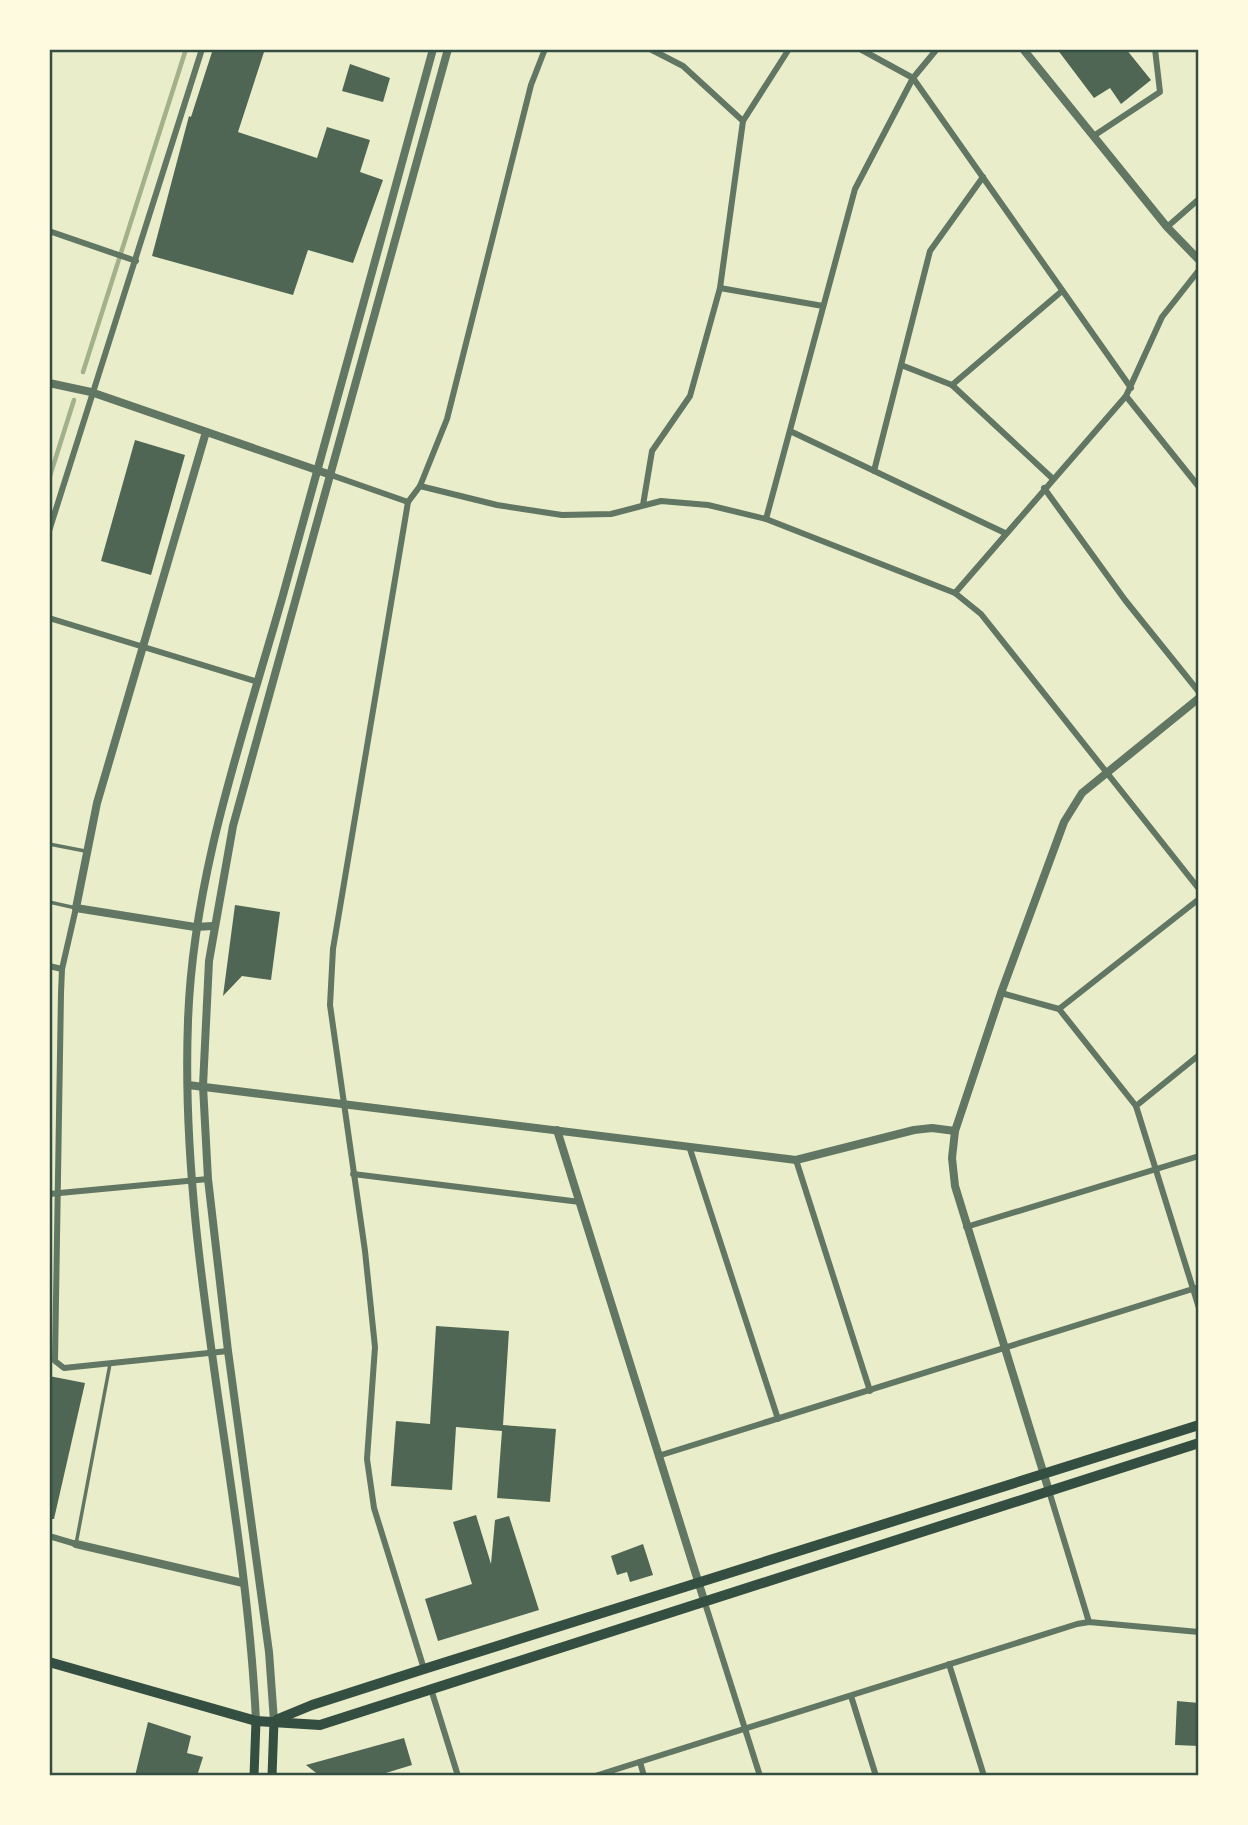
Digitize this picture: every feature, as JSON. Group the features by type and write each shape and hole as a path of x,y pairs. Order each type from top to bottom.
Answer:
{"main road":[{"path":"274,1721 312,1705 424,1669 1199,1426"},
{"path":"49,1662 256,1721 320,1724 1199,1443"},
{"path":"254,1776 256,1721"},
{"path":"272,1776 274,1721"}],"street":[{"path":"49,531 202,49"},
{"path":"256,1721 243,1583 212,1353 193,1180 188,1022 195,927 218,820 433,49"},
{"path":"274,1721 269,1652 228,1351 208,1179 203,1086 205,1015 213,926 233,826 448,49"},
{"path":"424,1669 373,1508 367,1460 374,1347 365,1251 343,1113 330,1004 333,949 408,502 420,486 447,419 531,85 545,49"},
{"path":"650,49 683,66 743,121"},
{"path":"643,505 652,451 690,396 720,288 743,121 789,49"},
{"path":"860,49 913,78 1131,388"},
{"path":"766,519 855,189 913,78 937,49"},
{"path":"1023,49 1167,227 1199,260"},
{"path":"1095,135 1160,92 1155,49"},
{"path":"874,471 930,251 982,177"},
{"path":"1167,227 1199,199"},
{"path":"49,231 136,261"},
{"path":"954,593 1126,396 1162,317 1199,270"},
{"path":"720,288 823,306"},
{"path":"952,385 1062,291"},
{"path":"901,365 952,385 1052,478"},
{"path":"49,383 92,392 408,502"},
{"path":"1126,396 1199,487"},
{"path":"790,431 1005,533"},
{"path":"206,432 141,646 85,851 62,969 55,1361 64,1368 228,1351"},
{"path":"420,486 496,505 562,515 611,514 661,501 708,505 766,519 954,593 981,614 1199,889"},
{"path":"1044,488 1125,600 1199,695 1082,793 1064,822 1001,993 955,1131 952,1157 955,1186 966,1227 1006,1348 1089,1622"},
{"path":"49,618 258,682"},
{"path":"1059,1009 1199,899"},
{"path":"76,908 195,927 213,926"},
{"path":"49,966 62,969"},
{"path":"1001,993 1059,1009 1136,1105 1196,1288 1199,1308"},
{"path":"1136,1105 1199,1055"},
{"path":"188,1085 796,1160 914,1130 933,1128 955,1131"},
{"path":"557,1130 760,1776"},
{"path":"689,1146 778,1419"},
{"path":"966,1227 1199,1156"},
{"path":"796,1160 870,1391"},
{"path":"353,1174 580,1202"},
{"path":"49,1194 208,1179"},
{"path":"658,1456 1196,1288"},
{"path":"49,1536 243,1583"},
{"path":"595,1776 1089,1622 1199,1632"},
{"path":"949,1664 984,1776"},
{"path":"431,1689 458,1776"},
{"path":"851,1696 876,1776"},
{"path":"640,1762 644,1776"}],"lane":[{"path":"49,844 85,851"},
{"path":"49,902 76,908"},
{"path":"76,1544 110,1364"}],"building":[{"path":"213,49 265,49 238,132 317,158 327,127 370,140 360,172 383,180 353,263 308,250 293,295 152,256 189,116 191,117"},
{"path":"1057,49 1126,49 1151,80 1121,104 1110,88 1094,98"},
{"path":"350,64 390,78 383,102 342,91"},
{"path":"135,440 185,455 151,575 101,561"},
{"path":"235,905 280,912 271,980 242,976 223,996"},
{"path":"436,1326 509,1331 503,1425 556,1429 550,1502 497,1498 502,1431 456,1427 452,1490 391,1486 396,1421 430,1424"},
{"path":"49,1376 85,1383 54,1519 49,1519"},
{"path":"476,1515 491,1564 495,1520 509,1516 539,1610 438,1641 425,1599 472,1584 453,1522"},
{"path":"643,1544 653,1575 630,1582 627,1572 617,1575 611,1556"},
{"path":"1177,1701 1199,1703 1199,1746 1175,1745"},
{"path":"148,1722 191,1736 187,1753 203,1757 197,1776 135,1776"},
{"path":"404,1738 412,1765 376,1776 320,1776 306,1765"}],"waterway":[{"path":"83,372 186,49"},
{"path":"49,479 74,400"}]}
